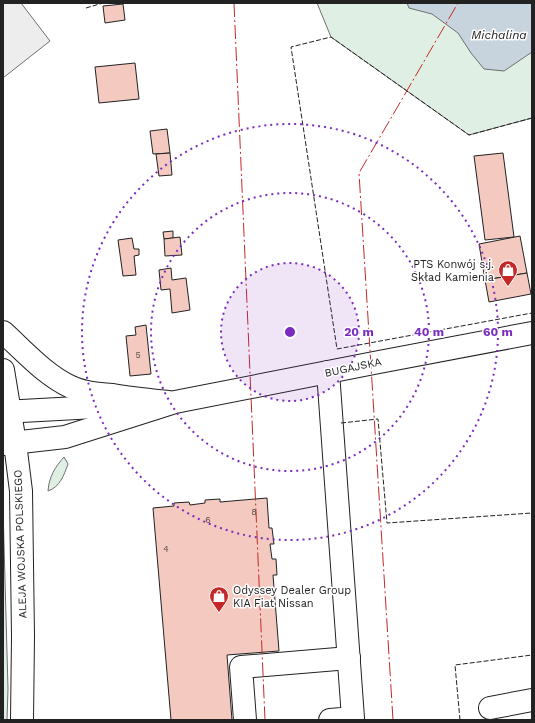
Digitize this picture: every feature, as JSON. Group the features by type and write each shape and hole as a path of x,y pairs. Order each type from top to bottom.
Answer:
{"main road":[{"path":"3,332 44,370 73,388 82,391 175,402"},
{"name":"BUGAJSKA","path":"9,444 66,437 175,402 532,333"},
{"name":"ALEJA WOJSKA POLSKIEGO","path":"3,370 9,444 21,491 23,636 22,720"},
{"path":"328,372 353,718 330,720"},
{"name":"BUGAJSKA","path":"6,412 175,402"},
{"path":"245,720 241,667 349,658"},
{"path":"490,708 532,700"}],"green space":[{"path":"317,3 532,3 532,118 469,135 331,37"},
{"path":"64,457 68,464 63,476 56,487 48,491 53,472"},
{"path":"3,508 8,689 7,720 3,720"}],"shaded area":[{"path":"3,3 21,3 50,41 3,78"}],"water":[{"name":"Michalina","path":"407,3 532,3 532,52 504,71 484,69 458,33 432,14 409,8"}],"building":[{"path":"123,4 125,20 105,23 103,6"},
{"path":"135,63 139,99 99,103 95,67"},
{"path":"167,129 170,153 153,154 150,131"},
{"path":"170,153 172,175 159,176 156,154"},
{"path":"503,153 514,237 485,240 474,156"},
{"path":"173,231 173,238 164,239 163,232"},
{"path":"520,236 527,273 485,280 479,244"},
{"path":"180,237 182,255 165,256 164,239"},
{"path":"132,238 134,249 139,249 139,255 134,256 136,275 123,276 118,240"},
{"path":"171,268 172,280 186,278 190,310 172,313 170,289 161,290 159,270"},
{"name":"PTS Konwój s.j. Skład Kamienia","path":"527,273 531,294 489,302 485,280"},
{"path":"146,325 151,374 130,376 126,336 136,335 135,327"},
{"name":"Odyssey Dealer Group KIA Fiat Nissan","path":"267,498 269,528 272,528 274,544 270,544 272,559 276,559 277,575 273,575 279,651 227,655 232,720 171,720 153,508 174,506 174,503 189,502 190,505 205,503 205,500 220,499 220,502"}],"fence":[{"path":"86,8 103,3"},
{"path":"532,118 469,135 331,37 291,47 337,349 532,313"},
{"path":"341,423 378,419 387,523 532,513"},
{"path":"460,720 455,665 532,655"}],"power":[{"path":"234,3 265,720"},
{"path":"393,720 359,173 458,3"}],"place":[{"name":"PTS Konwój s.j. Skład Kamienia","path":"508,287"},
{"name":"Odyssey Dealer Group KIA Fiat Nissan","path":"219,613"}]}
